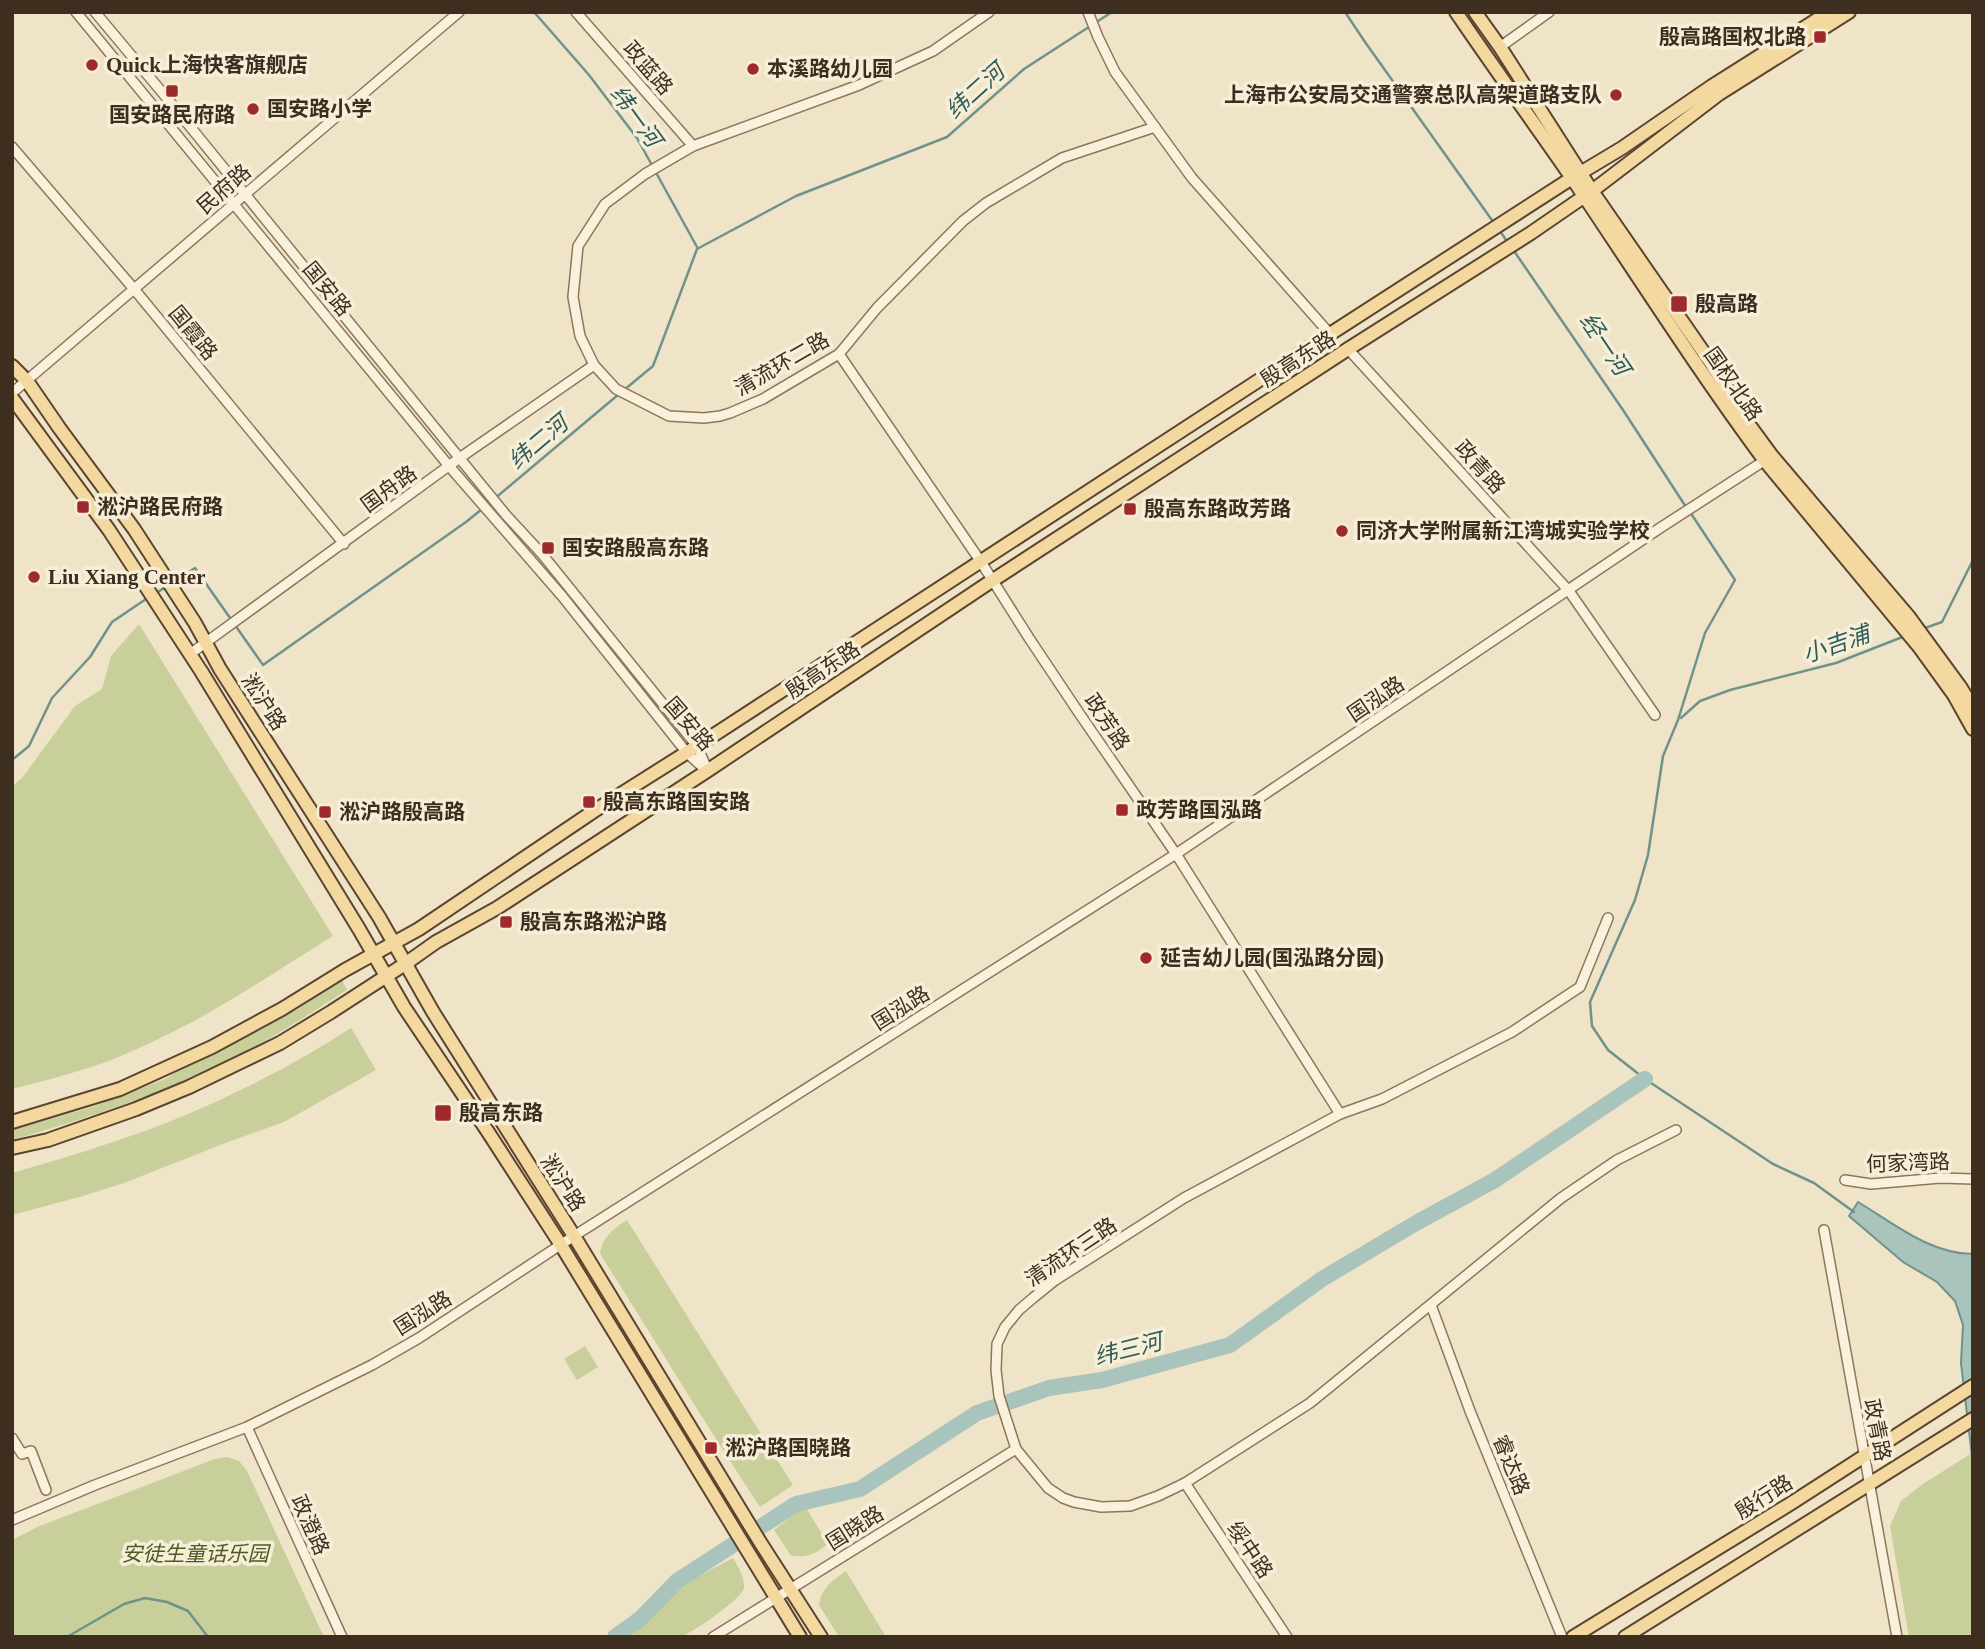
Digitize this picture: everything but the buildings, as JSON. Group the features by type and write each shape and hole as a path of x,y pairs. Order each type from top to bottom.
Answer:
{"main road":[{"name":"国权北路","path":"1456,12 1711,363 1768,459 1903,619 1973,708"},
{"name":"国权北路","path":"1475,12 1500,47 1576,176"},
{"path":"1576,176 1829,12"},
{"path":"1588,194 1719,94 1849,12"},
{"name":"殷高东路","path":"12,1122 120,1089 164,1069 272,1015 419,929 594,811 1576,176"},
{"name":"殷高东路","path":"12,1148 48,1140 136,1109 189,1087 280,1042 436,942 497,908 993,580 1588,194"},
{"name":"淞沪路","path":"12,366 27,381 161,570 220,669 376,912 505,1129 821,1637"},
{"name":"淞沪路","path":"12,396 109,530 190,654 404,1007 561,1245 800,1637"},
{"name":"国权北路","path":"1924,646 1973,729"},
{"name":"殷行路","path":"1573,1637 1790,1504 1973,1386"},
{"path":"1947,1441 1973,1419"},
{"path":"1625,1637 1913,1457 1973,1430"}],"street":[{"name":"国安路","path":"76,12 449,466 692,749"},
{"name":"国安路","path":"95,12 506,515 542,554 707,771"},
{"name":"民府路","path":"12,396 459,12"},
{"name":"政蓝路","path":"576,12 693,146"},
{"name":"清流环二路","path":"989,12 933,51 859,85 693,146 664,161 606,204 578,247 573,297 580,336 594,365 615,389 669,416 704,418 730,414 763,400 839,354 877,308 962,222 986,203 1062,158 1155,127"},
{"path":"1088,12 1115,72 1192,178 1331,334"},
{"path":"1500,47 1549,12"},
{"name":"国霞路","path":"12,147 134,289 344,544"},
{"name":"政青路","path":"1348,349 1569,591 1654,715"},
{"name":"政芳路","path":"839,354 1176,854 1340,1114"},
{"name":"国舟路","path":"206,643 461,457 594,365"},
{"name":"国泓路","path":"12,1520 247,1427 372,1365 419,1338 574,1236 1176,854 1660,528 1768,459"},
{"path":"190,654 206,643"},
{"name":"清流环三路","path":"1608,918 1580,987 1511,1032 1382,1099 1340,1114 1184,1198 1054,1281 1019,1310 1006,1327 998,1344 996,1370 999,1396 1016,1449 1048,1488 1074,1502 1101,1507 1130,1506 1185,1483 1310,1404 1561,1198 1617,1160 1676,1130"},
{"name":"何家湾路","path":"1845,1180 1871,1184 1940,1178 1973,1179"},
{"name":"政青路","path":"1824,1230 1897,1637"},
{"name":"睿达路","path":"1431,1305 1470,1411 1562,1637"},
{"name":"政澄路","path":"247,1427 342,1637"},
{"path":"12,1438 22,1454 31,1451 46,1490"},
{"name":"国晓路","path":"713,1637 1016,1449"},
{"name":"绥中路","path":"1185,1483 1287,1637"}],"green space":[{"path":"139,624 333,936 238,995 165,1036 93,1066 12,1089 12,786 22,778 75,706 102,689 111,656"},
{"path":"342,980 347,990 279,1033 227,1061 137,1100 12,1140 12,1130 92,1107 165,1079 298,1009"},
{"path":"351,1028 376,1070 284,1122 124,1183 12,1215 12,1173 110,1143 203,1107 294,1062"},
{"path":"627,1220 793,1485 760,1507 600,1254 603,1242 609,1234"},
{"path":"585,1346 598,1367 577,1380 564,1359"},
{"path":"1972,1453 1973,1637 1909,1637 1890,1526 1901,1501"},
{"name":"安徒生童话乐园","path":"227,1457 239,1461 247,1471 324,1637 12,1637 12,1540 37,1527 215,1459"},
{"path":"805,1506 828,1544 811,1554 791,1556 774,1530"},
{"path":"733,1558 742,1576 744,1588 726,1608 680,1637 630,1637 682,1585"},
{"path":"846,1571 886,1637 839,1637 819,1605 825,1589"}],"water":[{"path":"1858,1202 1927,1243 1957,1253 1973,1254 1973,1465 1961,1363 1963,1325 1955,1301 1937,1282 1903,1262 1849,1216"}],"waterway":[{"name":"纬一河","path":"534,12 589,75 637,138 697,247"},
{"name":"纬二河","path":"624,390 653,366 697,249 796,196 947,137 1024,69 1112,12"},
{"name":"经一河","path":"1345,12 1494,223"},
{"name":"经一河","path":"1500,231 1508,243"},
{"name":"经一河","path":"1512,248 1686,507"},
{"name":"纬二河","path":"487,505 619,394"},
{"name":"纬二河","path":"173,582 195,568 263,665 482,509"},
{"path":"1690,512 1735,580 1705,633 1678,720 1663,756 1648,855 1635,900 1590,1002 1592,1026 1608,1050 1645,1079 1773,1164 1814,1183 1854,1212"},
{"name":"小吉浦","path":"1925,628 1942,622 1973,560"},
{"name":"纬二河","path":"155,594 167,586"},
{"name":"纬二河","path":"12,760 29,746 52,698 90,657 112,622 149,597"},
{"name":"小吉浦","path":"1681,718 1700,701 1730,690 1836,663 1905,636"},
{"name":"纬三河","path":"615,1637 640,1619 677,1581 796,1504 860,1489 977,1413 1049,1388 1102,1380 1230,1345 1322,1279 1495,1180 1645,1079"},
{"name":"纬三河","path":"67,1637 124,1604 145,1598 167,1602 188,1611 208,1637"}],"place":[{"name":"殷高路国权北路","path":"1820,37"},
{"name":"Quick上海快客旗舰店","path":"92,65"},
{"name":"本溪路幼儿园","path":"753,69"},
{"name":"国安路民府路","path":"172,91"},
{"name":"上海市公安局交通警察总队高架道路支队","path":"1616,95"},
{"name":"国安路小学","path":"253,109"},
{"name":"殷高路","path":"1679,304"},
{"name":"淞沪路民府路","path":"83,507"},
{"name":"殷高东路政芳路","path":"1130,509"},
{"name":"同济大学附属新江湾城实验学校","path":"1342,531"},
{"name":"国安路殷高东路","path":"548,548"},
{"name":"Liu Xiang Center","path":"34,577"},
{"name":"殷高东路国安路","path":"589,802"},
{"name":"政芳路国泓路","path":"1122,810"},
{"name":"淞沪路殷高路","path":"325,812"},
{"name":"殷高东路淞沪路","path":"506,922"},
{"name":"延吉幼儿园(国泓路分园)","path":"1146,958"},
{"name":"殷高东路","path":"443,1113"},
{"name":"淞沪路国晓路","path":"711,1448"}]}
